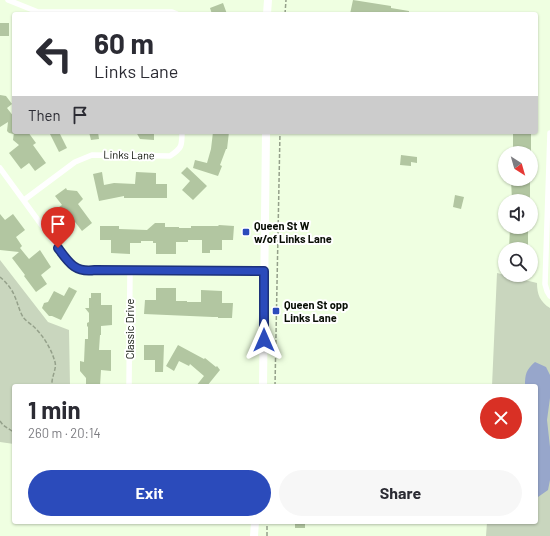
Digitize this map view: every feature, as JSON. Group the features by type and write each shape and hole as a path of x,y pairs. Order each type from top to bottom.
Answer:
{"main road":[{"path":"267,12 268,0"},
{"path":"263,384 266,134"},
{"path":"254,536 255,524"}],"street":[{"path":"8,0 38,12 172,12"},
{"path":"550,132 545,284 546,291 550,296"},
{"name":"Links Lane","path":"24,200 75,162 92,155 110,154 170,156 182,145 182,134"},
{"path":"0,168 67,260 76,269 86,272 95,270 264,271"},
{"name":"Classic Drive","path":"129,384 130,271"}],"path":[{"path":"285,12 286,0"},
{"path":"275,384 280,134"},
{"path":"0,277 8,285 15,296 16,303 24,318 48,344 56,365 52,376 52,384"},
{"path":"0,421 12,431"},
{"path":"266,536 267,524"}],"green space":[{"path":"0,260 48,322 69,330 70,384 12,384 12,444 0,442"},
{"path":"497,273 498,282 537,283 540,297 550,308 550,536 486,536 487,524 538,524 538,384 492,384"}],"water":[{"path":"535,362 546,367 550,375 550,398 547,420 550,447 550,480 548,490 538,497 538,384 525,384 525,378 530,367"}],"building":[{"path":"353,0 391,6 391,8 409,11 409,12 350,12"},
{"path":"223,3 226,12 211,12 210,8"},
{"path":"0,23 9,23 9,36 0,36"},
{"path":"0,95 6,96 12,104 7,108 12,114 12,134 7,131 8,122 0,127"},
{"path":"14,134 29,134 36,143 33,145 46,163 35,171 29,163 21,169 9,153 19,145 13,140"},
{"path":"50,134 60,134 67,148 59,152"},
{"path":"90,134 98,134 99,139 91,140"},
{"path":"137,134 154,134 154,140 140,139"},
{"path":"213,134 229,134 227,149 220,165 222,166 218,176 193,168 195,160 207,163"},
{"path":"513,134 531,134 531,146 513,146"},
{"path":"401,155 417,157 417,163 411,162 411,166 400,165"},
{"path":"187,167 207,186 193,200 182,190 190,181 181,173"},
{"path":"102,172 104,185 114,183 135,184 136,172 156,173 156,184 167,184 167,198 124,198 124,196 99,201 93,174"},
{"path":"511,186 530,186 530,194 512,194"},
{"path":"66,188 67,190 77,191 83,199 78,204 92,223 82,231 75,222 66,229 53,211 62,205 55,196"},
{"path":"455,195 464,197 461,209 453,207"},
{"path":"0,214 5,220 13,214 25,230 16,237 22,246 20,248 29,259 40,250 51,267 41,275 47,284 36,292 12,258 19,252 0,250"},
{"path":"155,223 165,223 165,227 179,228 191,228 191,226 234,226 233,240 222,240 222,250 210,250 210,253 202,253 202,240 176,242 176,254 156,254 156,243 153,243 153,241 141,241 141,243 130,243 130,254 111,253 111,240 100,240 100,226 119,226 119,229 147,230"},
{"path":"510,234 528,234 528,242 509,242"},
{"path":"69,287 77,291 61,320 49,316 42,308 44,303 48,302 54,291 64,296"},
{"path":"156,288 176,288 176,301 187,302 201,302 201,290 222,291 222,303 233,303 232,318 144,314 145,300 156,300"},
{"path":"91,293 101,293 101,305 112,305 112,325 101,326 99,350 111,350 111,371 101,370 100,384 86,384 86,378 80,371 80,361 84,362 85,339 88,339 87,323 89,322 89,313 85,308 89,308 89,298 91,298"},
{"path":"144,345 164,345 163,372 155,372 155,360 144,360"},
{"path":"178,345 204,359 205,358 216,367 217,366 220,370 209,384 198,384 204,376 190,364 189,366 179,361 174,371 166,366"},
{"path":"295,524 305,524 305,528 295,528"}],"place":[{"name":"Queen St W w/of Links Lane","path":"246,232"},
{"name":"Queen St opp Links Lane","path":"276,311"}],"route":[{"path":"58,248 76,269 86,272 95,270 264,271 264,340"}]}
